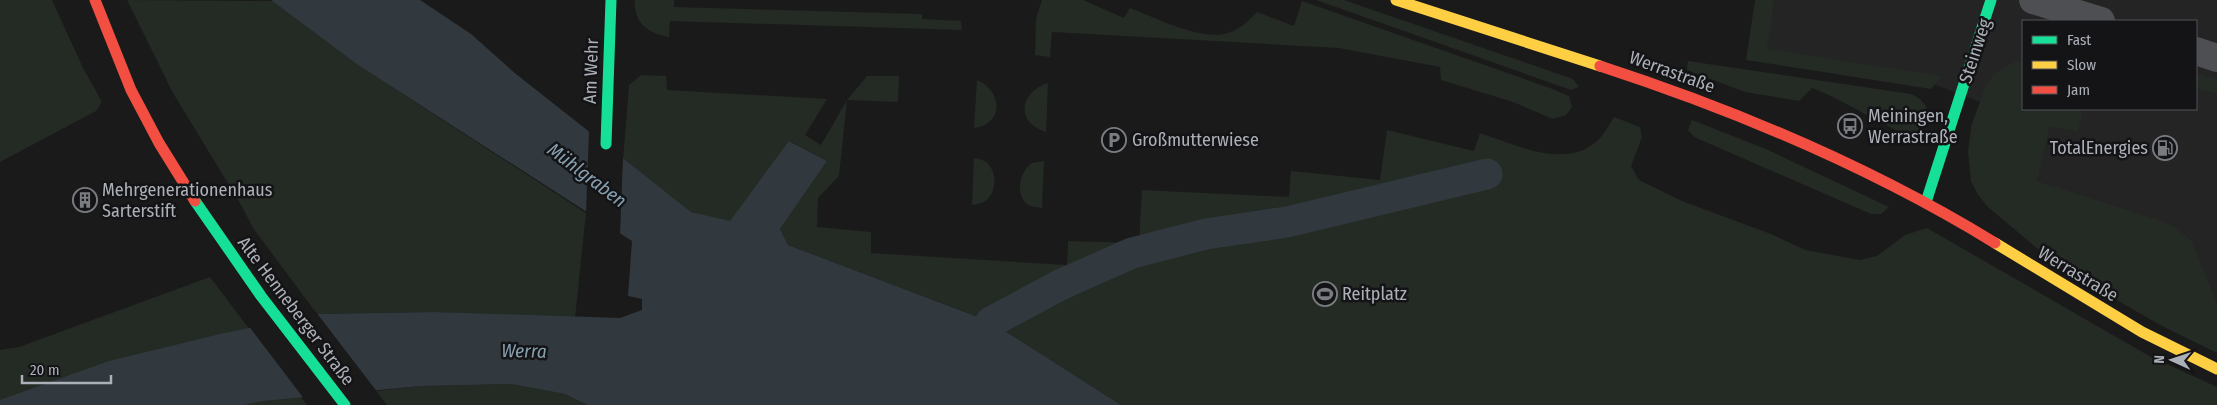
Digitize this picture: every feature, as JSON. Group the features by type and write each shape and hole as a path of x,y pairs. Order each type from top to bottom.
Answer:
{"street":[{"name":"Alte Henneberger Straße","path":"95,0 136,100 156,138 198,205 259,295 345,405"},
{"name":"Am Wehr","path":"606,144 611,0"},
{"name":"Werrastraße","path":"1396,0 1614,70 1754,120 1838,158 1926,202 2091,302 2217,369"},
{"name":"Steinweg","path":"1926,202 1992,0"},
{"path":"2033,0 2098,20"},
{"path":"2197,51 2217,58"}],"shaded area":[{"path":"0,0 52,0 83,68 102,102 96,111 0,162"},
{"path":"127,0 273,1 358,65 586,213 575,318 435,312 317,314 253,228 240,203 173,93"},
{"path":"635,0 674,0 674,7 922,14 922,19 961,21 962,30 670,21 669,37 655,33 643,26 637,15"},
{"path":"1042,0 1083,0 1124,18 1130,8 1184,29 1218,35 1229,33 1240,27 1257,12 1294,26 1302,1 1550,88 1569,96 1572,107 1566,115 1553,119 1513,102 1441,80 1440,67 1339,48 1052,32 1050,57 1035,55 1036,19"},
{"path":"1316,0 1344,0 1573,79 1579,87 1571,90"},
{"path":"1755,0 1774,0 1767,49 1942,76 1931,89 1746,60"},
{"path":"1757,0 2217,0 2217,311 2024,201 1988,105 1928,82 1749,57"},
{"path":"1688,61 1911,94 1920,99 1926,106 1928,120 1925,127 1920,131 1911,134 1901,133 1812,88 1799,101 1745,92 1687,70"},
{"path":"2016,61 2022,62 2022,110 2080,110 2082,114 2078,132 2050,126 2037,181 2159,220 2173,226 2191,240 2217,304 2217,353 2162,326 2113,298 2038,249 1988,207 1978,195 1971,181 1968,152 1971,127 1985,87 1994,74"},
{"path":"2197,73 2217,79 2217,94 2197,88"},
{"name":"Großmutterwiese","path":"641,75 666,76 667,90 827,99 805,135 821,145 847,100 839,176 818,198 817,227 871,232 871,253 1067,265 1068,241 1139,243 1142,190 1289,197 1291,171 1380,180 1387,130 1474,151 1480,133 1542,153 1574,153 1588,147 1601,137 1614,117 1640,127 1642,137 1631,166 1639,180 1682,201 1771,234 1805,250 1860,260 1877,256 1905,235 1927,228 2151,357 2217,387 2217,405 1121,405 991,322 788,245 780,229 827,161 790,141 730,222 691,212 623,160 629,85"},
{"path":"867,76 899,76 898,102 847,100"},
{"path":"977,80 986,85 992,92 996,107 995,114 991,120 984,125 974,128"},
{"path":"1048,83 1046,132 1029,121 1024,107 1031,93"},
{"path":"1692,120 1766,149 1889,207 1881,214 1871,214 1694,137 1688,130"},
{"path":"974,158 988,164 993,173 994,184 988,199 982,203 972,205"},
{"path":"1044,161 1042,208 1026,203 1021,194 1020,182 1024,171 1032,163"},
{"path":"210,277 307,405 0,405 0,350 19,347"},
{"path":"511,384 565,394 587,405 387,405 376,391 421,386"}],"water":[{"path":"271,0 420,0 471,34 516,74 691,212 730,221 789,141 827,161 780,229 788,245 991,322 1121,405 587,405 565,394 511,384 421,386 262,401 244,405 0,405 0,400 109,361 220,334 317,314 435,312 620,318 642,310 642,299 628,296 632,241 358,65"}],"pier":[{"path":"589,131 623,158 620,235 586,213"},
{"path":"316,312 378,393 305,400 248,325"}],"waterway":[{"path":"991,322 1060,285 1132,253 1206,234 1287,222 1487,174"}],"traffic: fast":[{"path":"606,144 611,0"},
{"path":"1926,202 1991,0"},
{"path":"195,201 261,296 345,405"}],"traffic: slow":[{"path":"1396,0 1600,66"},
{"path":"1995,243 2142,332 2217,369"}],"traffic: jam":[{"path":"95,0 131,90 159,143 195,201"},
{"path":"1600,66 1652,83 1803,143 1852,165 1948,215 1995,243"}],"place":[{"name":"Meiningen, Werrastraße","path":"1850,126"},
{"name":"Großmutterwiese","path":"1114,140"},
{"name":"TotalEnergies","path":"2165,148"},
{"name":"Mehrgenerationenhaus Sarterstift","path":"85,200"},
{"name":"Reitplatz","path":"1325,294"}],"water label":[{"name":"Mühlgraben","path":"587,175"},
{"name":"Werra","path":"524,351"}]}
